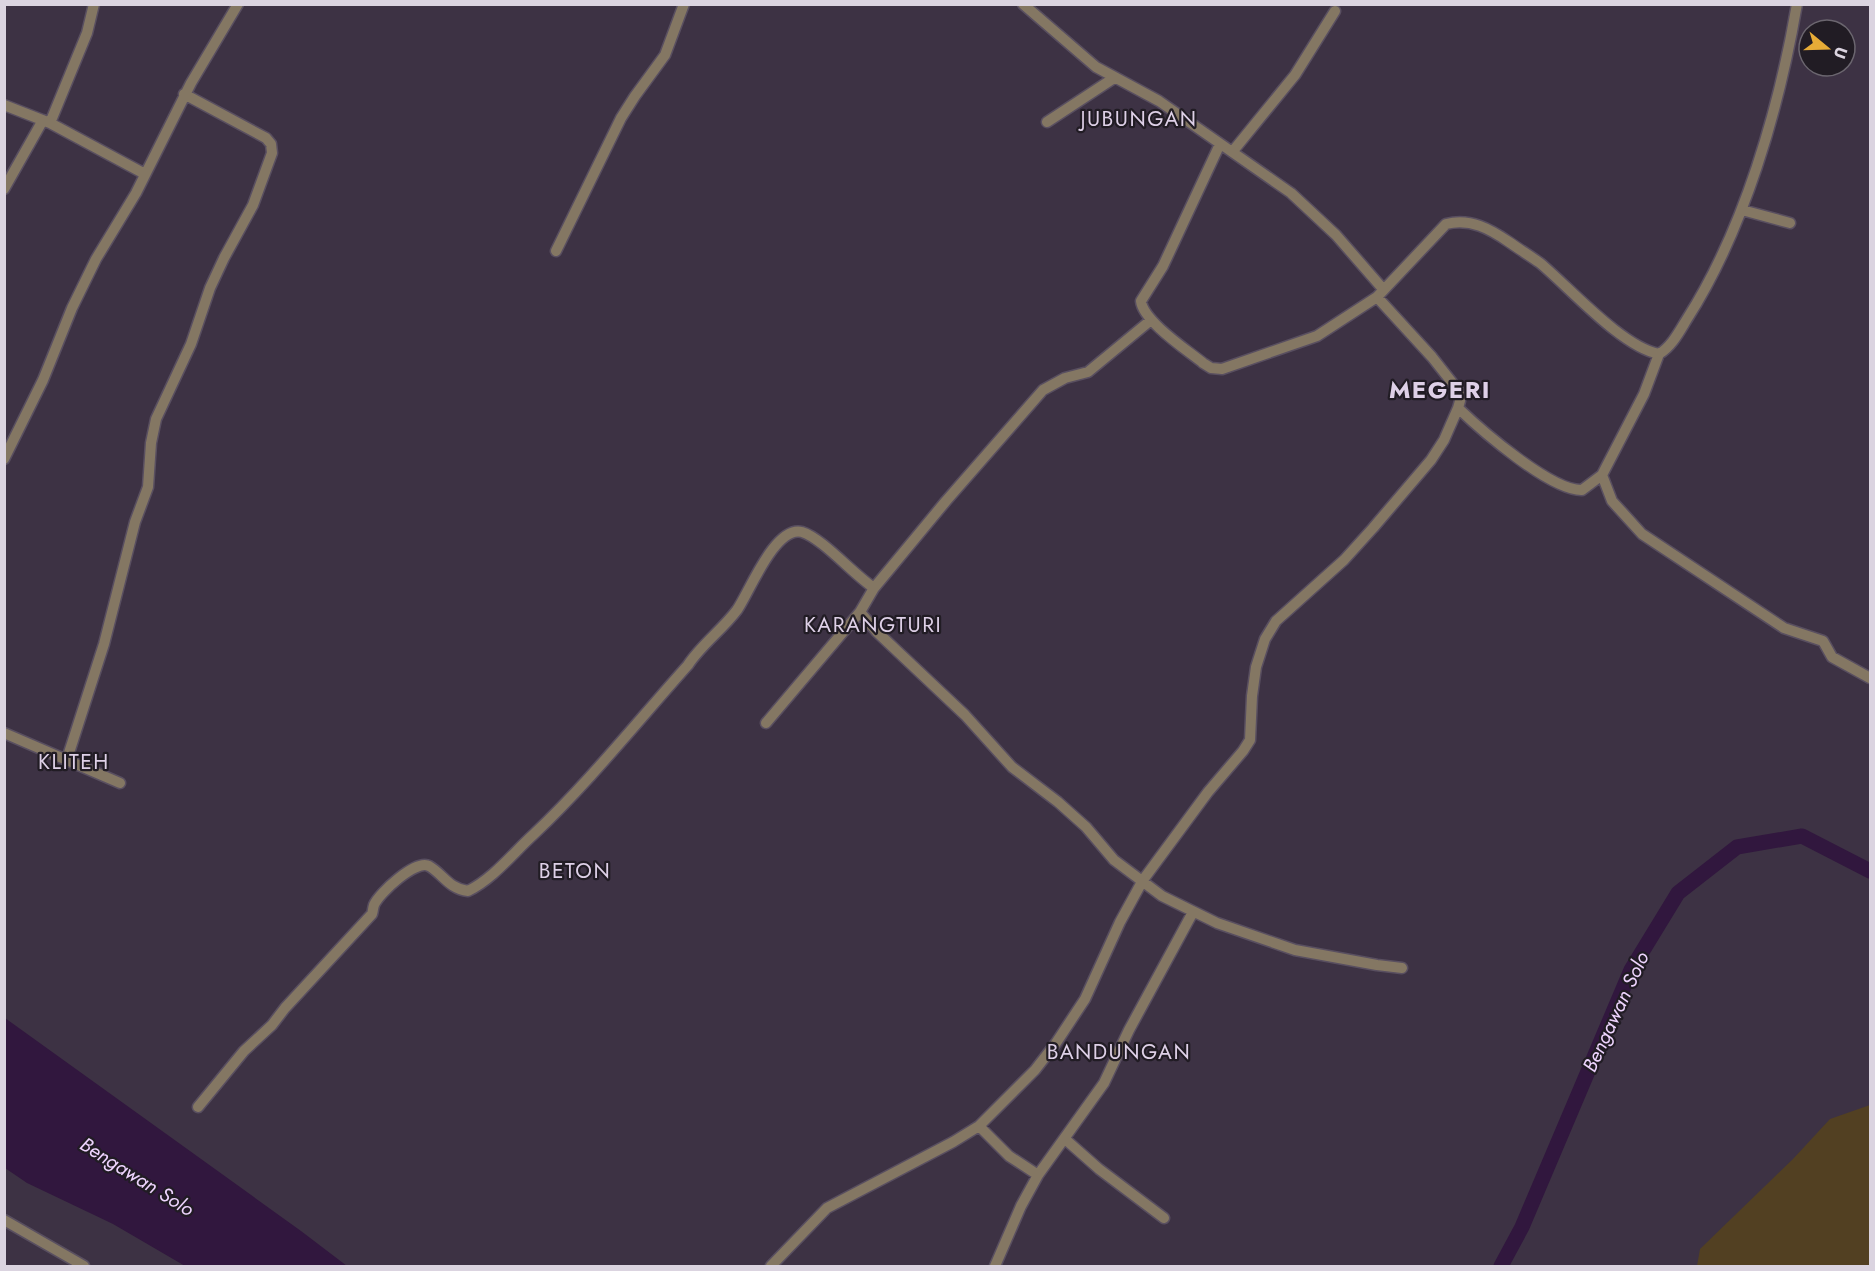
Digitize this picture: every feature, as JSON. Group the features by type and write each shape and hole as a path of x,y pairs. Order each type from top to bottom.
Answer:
{"street":[{"path":"4,189 46,122 87,33 94,4"},
{"path":"4,459 43,380 72,308 96,259 145,174 184,94 238,4"},
{"path":"556,251 621,118 634,96 665,55 684,4"},
{"path":"771,1266 827,1208 979,1126 1035,1070 1085,999 1120,922 1143,880 1250,740 1256,668 1265,639 1276,621 1344,560 1398,501 1440,447 1453,423 1460,401 1458,390 1336,235 1298,199 1159,101 1096,67 1023,4"},
{"path":"1458,408 1502,448 1558,484 1570,489 1582,490 1602,475 1644,394 1659,354 1671,343 1700,298 1742,210 1786,65 1797,4"},
{"path":"1233,152 1295,75 1335,10"},
{"path":"1047,122 1114,78"},
{"path":"67,759 104,644 135,522 148,487 151,443 156,419 190,344 210,288 253,205 272,153 272,144 266,138 184,94"},
{"path":"4,105 46,122 145,174"},
{"path":"1220,144 1163,266 1143,296 1142,306 1151,320 1211,368 1222,369 1317,336 1380,293 1446,224 1459,221 1492,230 1538,262 1604,321 1635,345 1659,354"},
{"path":"1742,210 1790,223"},
{"path":"766,723 860,612 874,588 946,501 1043,390 1065,378 1088,372 1151,320"},
{"path":"1602,475 1612,501 1642,534 1784,628 1820,639 1832,657 1870,678"},
{"path":"198,1107 244,1051 272,1025 372,914 375,903 399,878 418,865 424,864 452,886 468,891 503,864 548,822 575,795 688,665 694,655 737,609 761,566 789,533 798,531 808,534 874,588"},
{"path":"860,612 872,627 965,715 1012,767 1086,827 1114,860 1162,896 1217,923 1295,950 1402,968"},
{"path":"4,733 120,783"},
{"path":"995,1266 1021,1206 1038,1175 1104,1083 1129,1030 1193,912"},
{"path":"979,1126 1009,1156 1038,1175"},
{"path":"1065,1139 1099,1169 1164,1218"},
{"path":"4,1220 84,1266"}],"shaded area":[{"path":"1870,1105 1870,1266 1697,1266 1700,1249 1793,1159 1830,1119"}],"water":[{"path":"5,1018 347,1266 185,1266 113,1224 27,1183 5,1168"}],"waterway":[{"name":"Bengawan Solo","path":"1501,1266 1522,1227 1631,970 1678,893 1737,847 1802,836 1870,871"}],"district":[{"name":"JUBUNGAN","path":"1139,119"},
{"name":"MEGERI","path":"1440,389"},
{"name":"KARANGTURI","path":"873,625"},
{"name":"KLITEH","path":"74,762"},
{"name":"BETON","path":"575,871"},
{"name":"BANDUNGAN","path":"1119,1052"}]}
